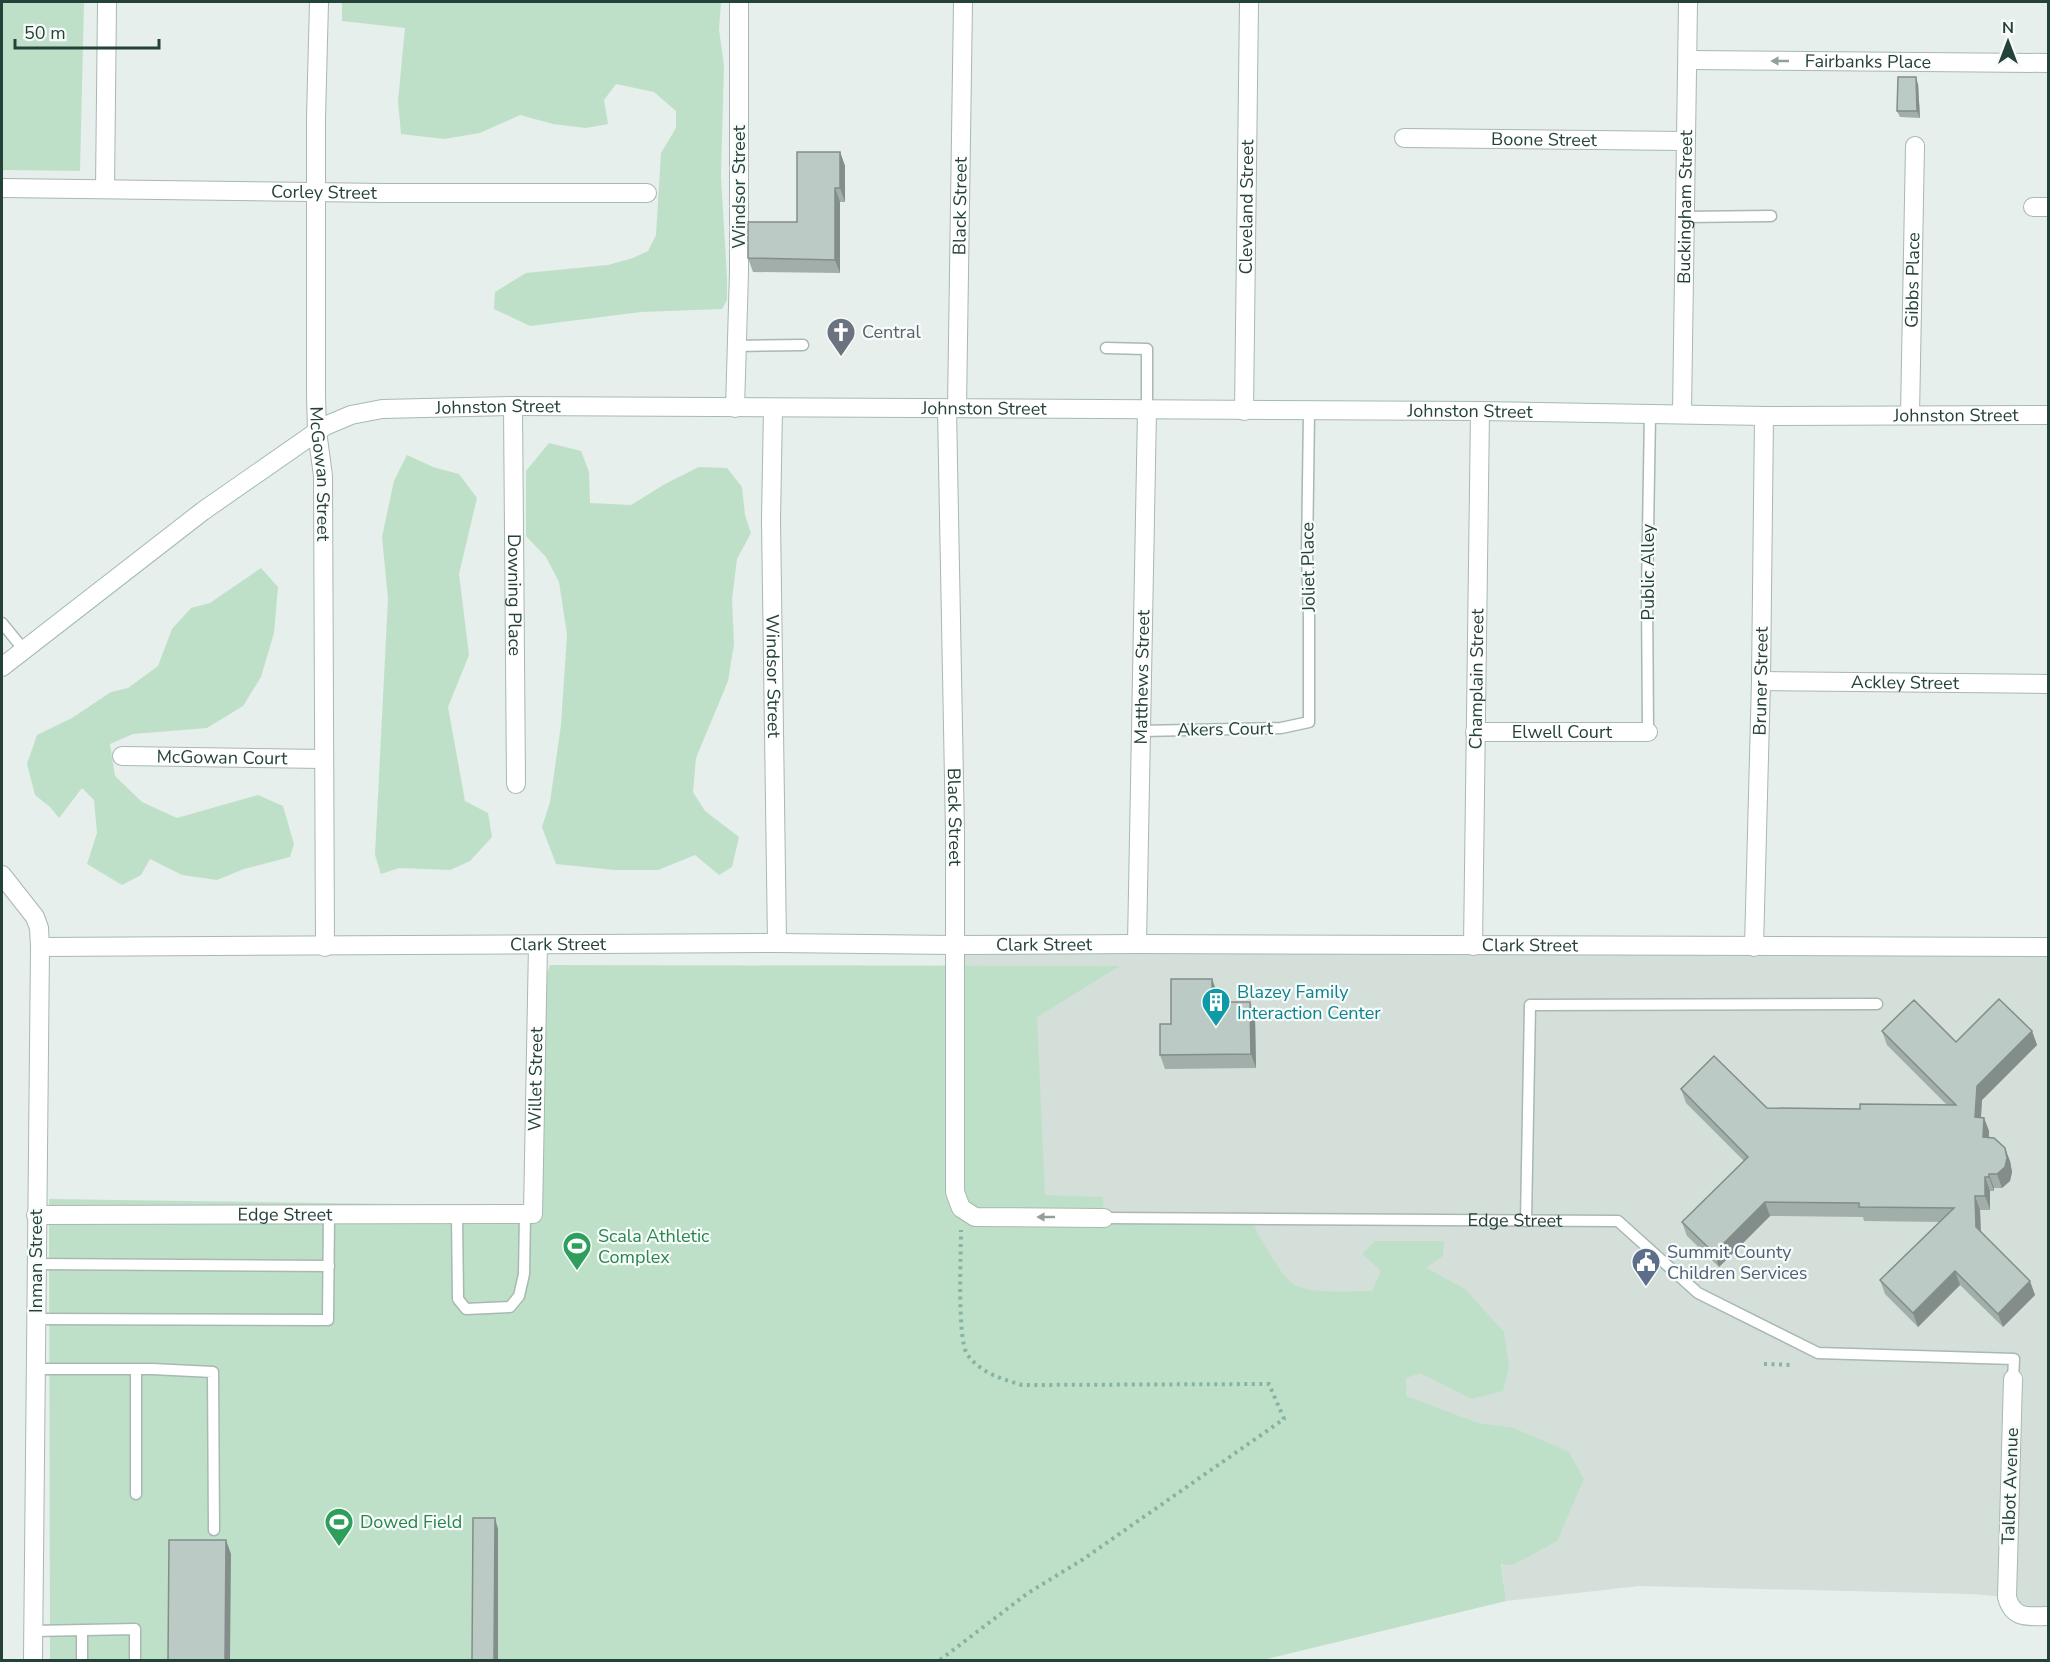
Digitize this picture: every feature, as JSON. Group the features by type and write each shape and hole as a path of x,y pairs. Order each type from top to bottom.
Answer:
{"street":[{"path":"105,189 107,2"},
{"name":"McGowan Street","path":"319,2 316,118 316,431 323,476 325,947"},
{"name":"Windsor Street","path":"735,408 739,272 739,2"},
{"name":"Black Street","path":"963,2 952,408 956,1192 968,1212"},
{"name":"Cleveland Street","path":"1244,411 1249,2"},
{"name":"Buckingham Street","path":"1683,413 1684,141 1688,2"},
{"name":"Fairbanks Place","path":"1688,60 2049,63"},
{"name":"Boone Street","path":"1404,138 1684,141"},
{"name":"Gibbs Place","path":"1910,415 1915,146"},
{"name":"Corley Street","path":"2,188 647,193"},
{"name":"Johnston Street","path":"2,668 218,499 316,431 351,415 382,409 513,406 1309,412 1480,411 1764,416 2049,415"},
{"name":"Downing Place","path":"513,406 516,784"},
{"name":"Windsor Street","path":"773,408 771,520 777,943"},
{"name":"Matthews Street","path":"1137,944 1147,410"},
{"name":"Champlain Street","path":"1473,946 1480,411"},
{"name":"Bruner Street","path":"1754,947 1761,681 1764,416"},
{"name":"Ackley Street","path":"1761,681 2049,684"},
{"name":"Elwell Court","path":"1475,732 1648,732"},
{"name":"McGowan Court","path":"122,756 324,759"},
{"name":"Inman Street","path":"2,875 35,917 39,928 40,947 33,1660"},
{"name":"Clark Street","path":"40,947 777,943 2049,947"},
{"name":"Willet Street","path":"529,1214 538,945"},
{"name":"Edge Street","path":"968,1212 1104,1218"},
{"name":"Edge Street","path":"36,1215 529,1214"},
{"name":"Talbot Avenue","path":"2013,1379 2007,1597 2013,1611 2027,1616 2049,1616"}],"lane":[{"path":"1684,217 1771,216"},
{"path":"736,346 803,345"},
{"path":"1106,348 1147,349 1147,410"},
{"name":"Joliet Place","path":"1309,412 1307,555 1309,722"},
{"name":"Public Alley","path":"1648,732 1647,593 1650,413"},
{"path":"2,623 24,650"},
{"name":"Akers Court","path":"1141,731 1281,728 1309,722"},
{"path":"1526,1221 1530,1005 1877,1004"},
{"path":"457,1215 458,1299 466,1309 475,1310 510,1307 519,1296 524,1274 529,1214"},
{"path":"35,1319 328,1320 329,1215"},
{"name":"Edge Street","path":"1104,1218 1618,1221 1698,1293 1818,1353 2014,1359"},
{"path":"36,1264 329,1266"},
{"name":"Talbot Avenue","path":"2013,1379 2014,1359"},
{"path":"35,1368 213,1372 214,1530"},
{"path":"136,1369 136,1494"},
{"path":"33,1631 135,1629 135,1660"},
{"path":"82,1631 82,1660"}],"path":[{"path":"940,1660 1028,1593 1082,1560 1284,1419 1269,1384 1022,1385 990,1375 967,1354 961,1335 968,1212"},
{"path":"1764,1364 1793,1365"}],"shaded area":[{"path":"955,945 2048,947 2048,1616 2027,1616 2007,1597 1971,1594 1639,1586 1506,1601 1490,1472 975,1217"}],"green space":[{"path":"2,2 84,2 80,171 2,170"},
{"path":"342,2 721,2 719,30 724,65 721,176 727,278 727,300 722,309 641,312 530,326 494,309 495,292 526,273 608,265 648,251 656,235 661,153 676,128 676,111 654,92 616,84 604,100 608,124 586,128 553,124 520,115 480,133 444,139 401,134 398,101 405,28 342,21"},
{"path":"549,443 581,451 589,472 590,503 631,505 699,467 727,468 742,487 745,515 751,533 737,559 732,599 734,644 728,681 696,758 693,792 705,811 739,837 732,867 719,875 695,855 658,870 614,870 556,864 542,827 550,802 561,725 567,634 559,582 546,557 526,536 526,471"},
{"path":"407,455 433,467 459,474 477,498 459,574 469,655 448,707 465,801 488,813 492,837 470,861 450,870 399,868 381,874 375,855 388,599 382,537 394,481"},
{"path":"261,568 278,587 274,633 261,677 243,706 207,728 133,734 110,744 115,776 142,802 177,818 258,795 283,806 294,844 290,857 244,869 217,880 182,875 150,859 141,875 122,885 87,864 97,833 94,800 82,788 59,818 35,795 27,764 37,735 72,718 111,692 128,688 158,666 172,629 191,608 210,603"},
{"name":"Scala Athletic Complex","path":"550,965 1120,966 1037,1017 1045,1195 1103,1197 1104,1224 1253,1225 1284,1275 1304,1289 1333,1292 1372,1291 1381,1271 1362,1254 1375,1241 1444,1241 1443,1256 1426,1268 1465,1289 1504,1332 1509,1367 1503,1391 1471,1399 1420,1373 1406,1378 1406,1396 1478,1423 1514,1428 1569,1452 1584,1479 1557,1541 1513,1565 1501,1564 1506,1601 1263,1660 50,1660 49,1199 540,1206 545,980"}],"building":[{"path":"1898,77 1916,77 1917,111 1897,111"},
{"path":"797,152 840,152 840,188 835,188 835,260 748,258 748,222 797,222"},
{"name":"Blazey Family Interaction Center","path":"1171,979 1212,979 1212,1002 1250,1002 1251,1054 1160,1055 1160,1024 1171,1024"},
{"path":"1999,999 2032,1031 1977,1086 1975,1117 1984,1118 1983,1137 1994,1138 2005,1148 2007,1158 2005,1167 1997,1174 1989,1174 1989,1177 1985,1177 1985,1196 1975,1196 1976,1227 2030,1281 1998,1314 1955,1271 1913,1313 1880,1280 1954,1208 1859,1207 1859,1203 1765,1202 1714,1253 1682,1222 1748,1157 1681,1089 1714,1056 1767,1108 1860,1109 1860,1104 1956,1105 1882,1031 1914,1000 1956,1042"},
{"path":"473,1518 495,1518 494,1660 472,1660"},
{"path":"169,1540 226,1540 225,1660 168,1660"}],"place":[{"name":"Central","path":"841,358"},
{"name":"Blazey Family Interaction Center","path":"1216,1028"},
{"name":"Scala Athletic Complex","path":"577,1272"},
{"name":"Summit County Children Services","path":"1646,1288"},
{"name":"Dowed Field","path":"339,1548"}]}
